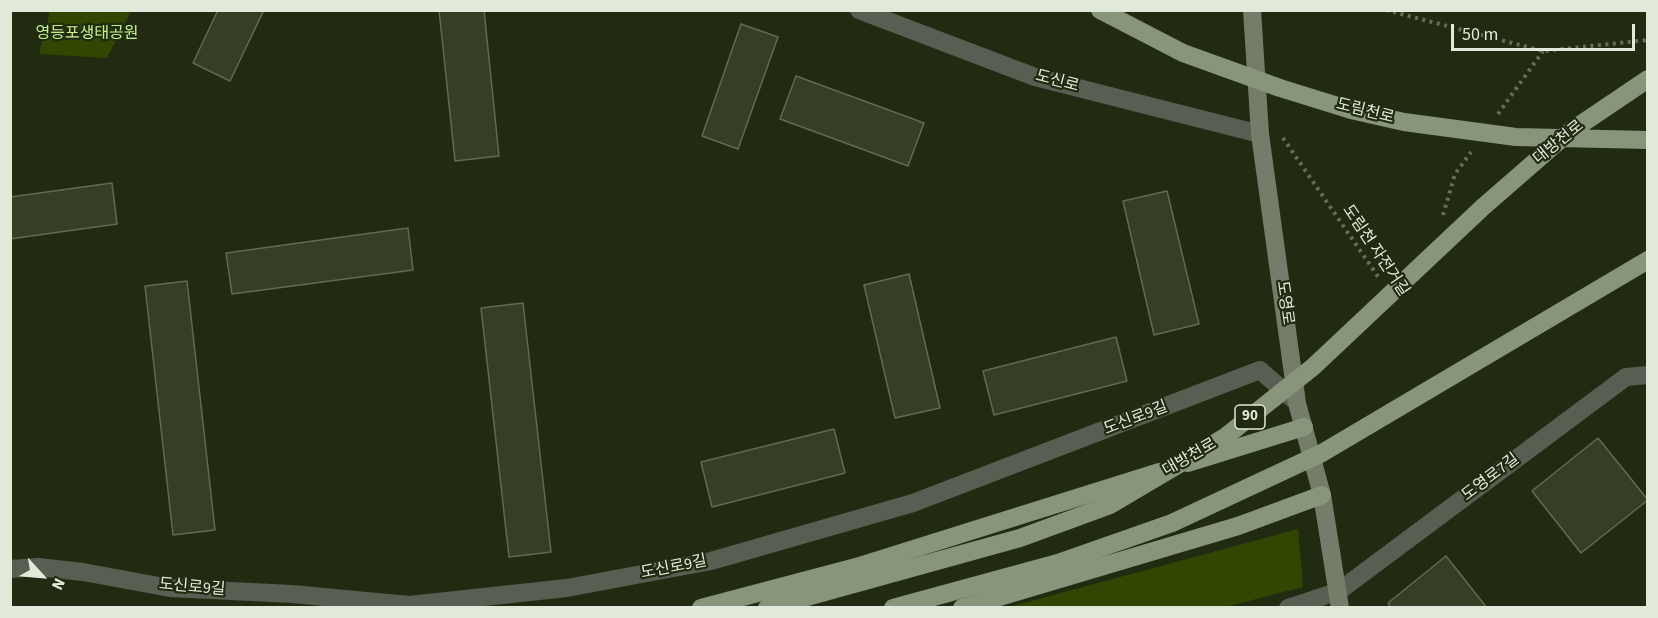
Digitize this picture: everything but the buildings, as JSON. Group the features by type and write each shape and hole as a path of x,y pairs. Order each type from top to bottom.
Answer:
{"main road":[{"name":"도림천로","path":"1100,10 1183,53 1280,88 1351,110 1438,128 1516,137 1647,140"},
{"name":"대방천로","path":"767,608 1020,538 1110,505 1225,437 1313,367 1483,207 1568,133 1647,79"},
{"path":"892,608 1058,563 1172,523 1322,453 1647,260"},
{"path":"700,608 856,567 1304,427"},
{"path":"962,608 1238,526 1322,495"}],"street":[{"name":"도신로","path":"859,10 1035,77 1269,132"},
{"name":"도영로","path":"1252,10 1256,82 1269,132 1298,403 1322,495 1340,599"},
{"name":"도신로9길","path":"10,569 38,567 83,572 170,588 292,594 409,605 521,594 711,561 913,503 1260,370 1298,403"},
{"name":"도영로7길","path":"1340,599 1626,377 1647,375"},
{"path":"1288,608 1340,599"}],"path":[{"path":"1386,10 1543,51 1647,40"},
{"path":"1496,118 1543,51"},
{"name":"도림천 자전거길","path":"1269,132 1383,284"},
{"path":"1443,217 1455,174 1475,146"}],"green space":[{"name":"영등포생태공원","path":"50,10 131,11 107,58 39,54"},
{"path":"1298,529 1303,587 1225,607 1009,607"}]}
